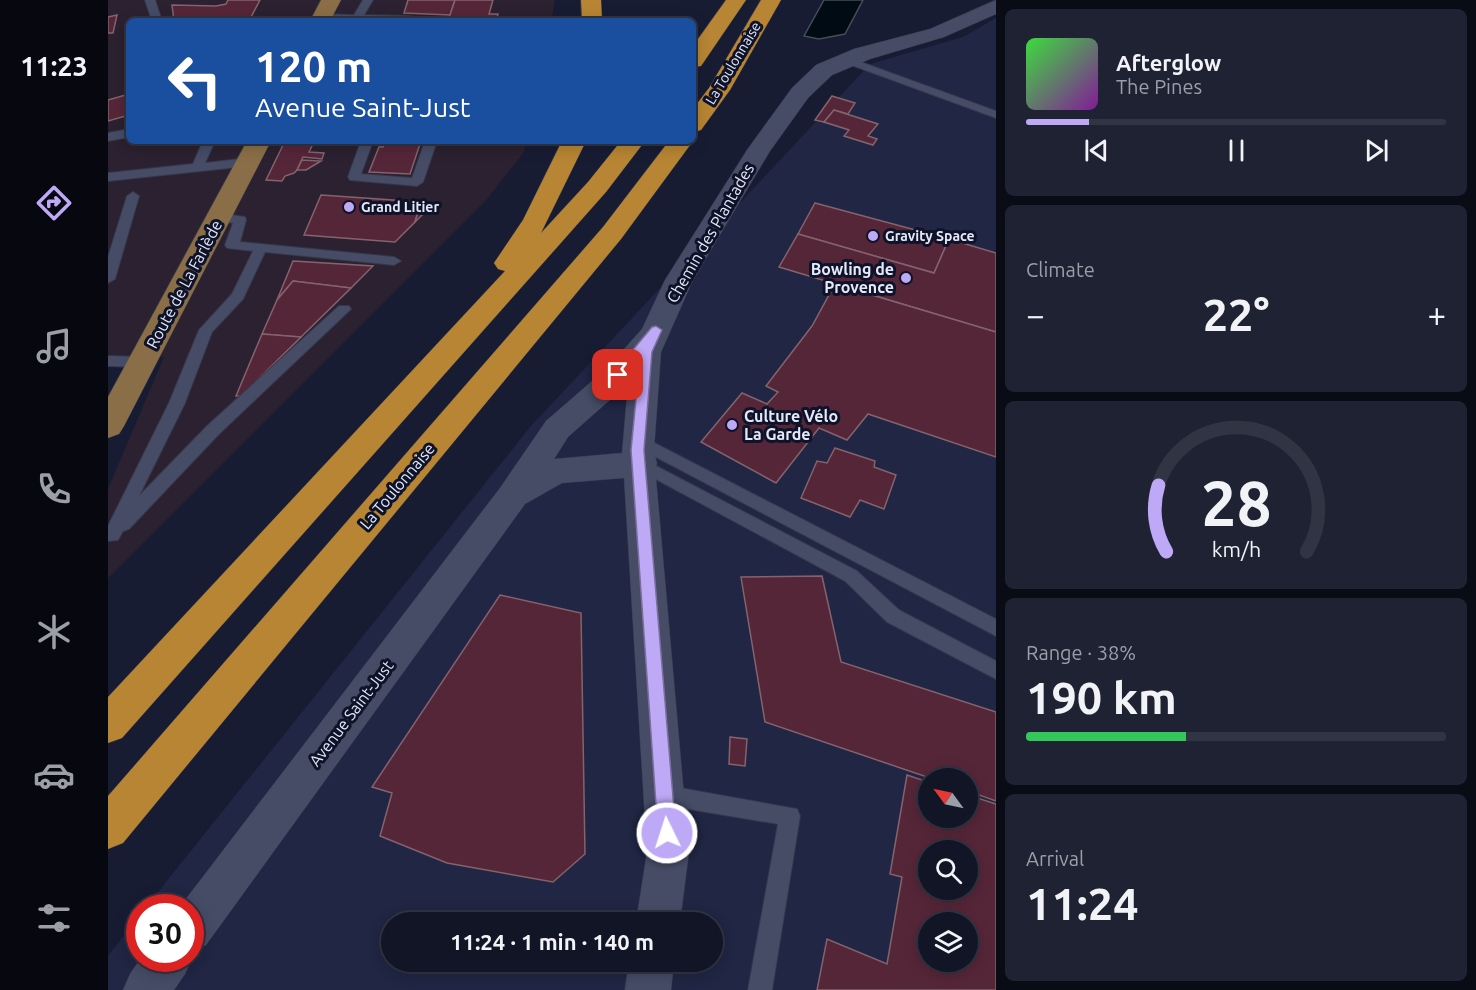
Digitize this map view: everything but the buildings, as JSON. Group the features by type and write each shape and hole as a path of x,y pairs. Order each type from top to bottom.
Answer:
{"highway":[{"path":"591,0 592,18"},
{"name":"La Toulonnaise","path":"696,57 735,0"},
{"name":"La Toulonnaise","path":"696,121 719,90 771,0"},
{"path":"719,90 786,0"},
{"path":"390,415 519,248 573,144"},
{"path":"108,725 597,187 631,144"},
{"name":"La Toulonnaise","path":"108,828 612,233 679,144"}],"main road":[{"name":"Route de La Farlède","path":"108,426 253,152"}],"street":[{"name":"Chemin des Plantades","path":"659,912 668,852 640,452 646,352 679,280 759,150 800,93 824,70 847,60 937,33 996,6"},
{"name":"Avenue Saint-Just","path":"204,910 512,497 557,429 618,375 656,330"},
{"name":"Avenue Saint-Just","path":"512,497 556,471 640,452"},
{"path":"146,990 159,972"},
{"path":"648,990 651,972"}],"lane":[{"path":"150,0 156,18"},
{"path":"325,13 357,18 368,0"},
{"path":"847,60 996,115"},
{"path":"108,137 126,134"},
{"path":"198,166 209,144"},
{"path":"366,144 354,177 417,182 430,144"},
{"path":"108,177 198,166 253,152"},
{"path":"108,279 133,196"},
{"path":"219,218 240,220 232,245 394,261"},
{"path":"261,248 238,296 206,330 177,404 112,535 213,430 344,309"},
{"path":"108,361 143,362"},
{"path":"640,452 996,628"},
{"path":"640,452 851,576 893,616 996,671"},
{"path":"664,795 790,816 760,990"}],"shaded area":[{"path":"108,0 555,0 552,18 126,18 126,144 525,144 524,152 486,200 108,578 108,489 164,357 108,357"},
{"path":"824,0 863,0 845,34 819,39 804,36"},
{"path":"996,18 996,990 108,990 108,956 126,933 126,972 204,972 204,894 156,894 531,426 870,64 963,37"}],"place":[{"name":"Grand Litier","path":"349,207"},
{"name":"Gravity Space","path":"873,236"},
{"name":"Bowling de Provence","path":"906,278"},
{"name":"Culture Vélo La Garde","path":"732,425"}],"route":[{"path":"618,375 656,330 646,352 638,450 667,833"}]}
